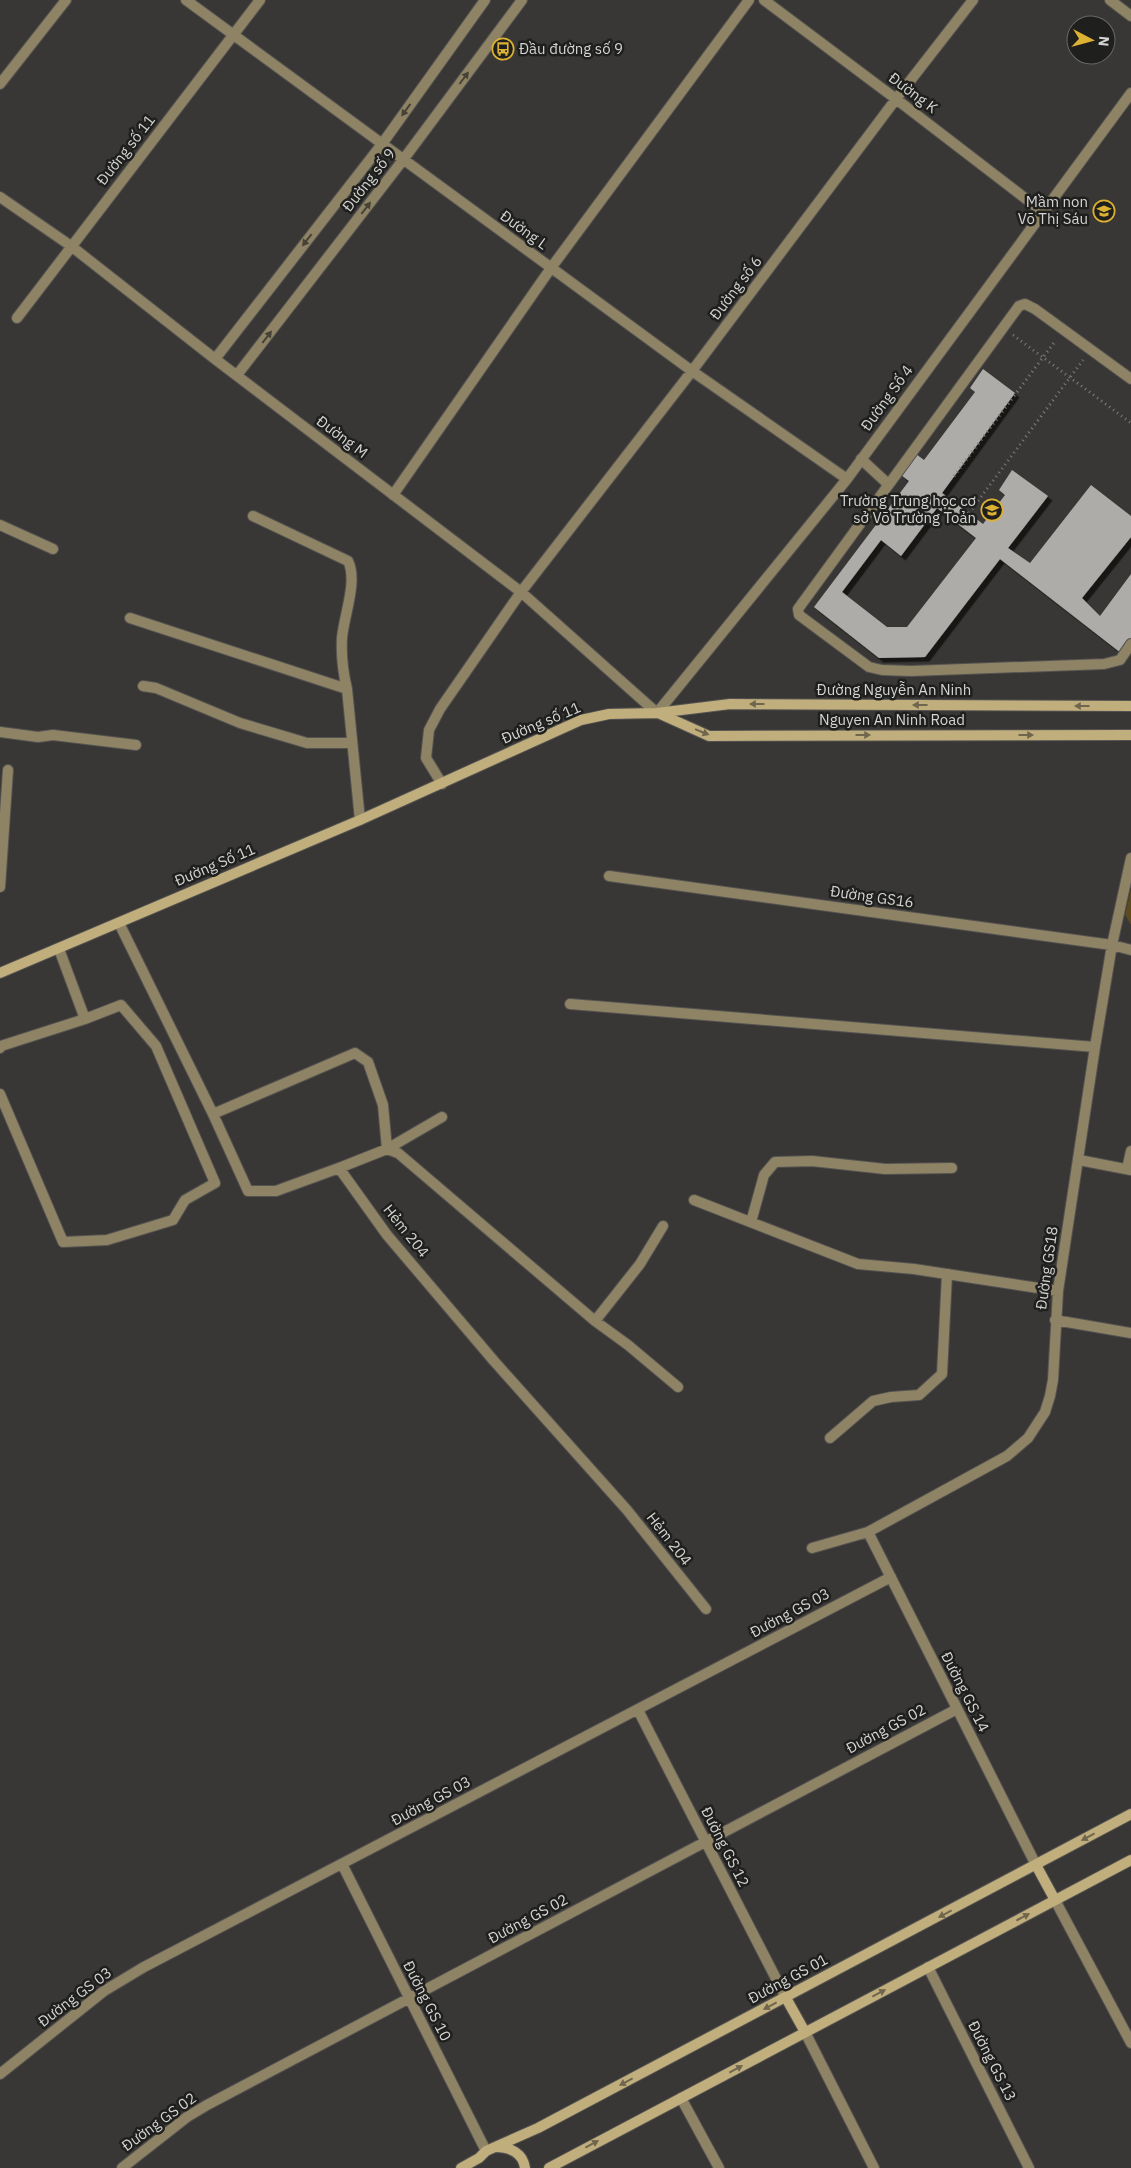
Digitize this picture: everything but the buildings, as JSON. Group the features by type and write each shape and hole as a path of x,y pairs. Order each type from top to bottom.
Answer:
{"main road":[{"name":"Đường Nguyễn An Ninh","path":"657,713 730,704 1130,705"},
{"name":"Nguyen An Ninh Road","path":"657,713 709,736 1131,735"},
{"name":"Đường số 11","path":"442,784 581,720 609,714 657,713"},
{"name":"Đường Số 11","path":"0,974 442,784"},
{"name":"Đường GS 01","path":"461,2168 487,2152 538,2128 786,1998 1131,1814"},
{"path":"549,2168 1131,1860"},
{"path":"1036,1866 1055,1900"},
{"path":"786,1998 805,2032"},
{"path":"475,2168 487,2152 504,2147 514,2151 521,2157 525,2168"}],"street":[{"path":"0,84 66,0"},
{"name":"Đường L","path":"186,0 692,371 847,479"},
{"name":"Đường số 11","path":"17,318 260,0"},
{"name":"Đường số 9","path":"215,359 382,144 485,0"},
{"name":"Đường số 9","path":"237,375 403,160 522,0"},
{"path":"393,495 551,268 749,0"},
{"name":"Đường K","path":"764,0 1043,212"},
{"name":"Đường số 6","path":"442,784 426,758 430,730 440,708 520,592 692,371 896,99 973,0"},
{"path":"1110,0 1131,16"},
{"name":"Đường Số 4","path":"657,713 847,479 1131,93"},
{"name":"Đường M","path":"0,197 71,246 215,359 520,592 657,713"},
{"path":"1131,379 1035,308 1024,304 1019,306 1001,327 798,609 799,615 869,667 882,670 911,671 1104,664 1120,660 1131,644"},
{"path":"862,459 888,484"},
{"path":"253,516 348,561 352,576 342,638 342,670 347,688 360,820"},
{"path":"0,525 53,549"},
{"path":"130,618 347,688"},
{"path":"143,686 156,688 240,723 307,743 352,743"},
{"path":"0,732 38,737 52,734 136,745"},
{"path":"0,887 8,770"},
{"name":"Đường GS18","path":"812,1548 868,1532 1007,1456 1028,1438 1045,1412 1050,1396 1058,1291 1095,1047 1112,945 1131,858"},
{"name":"Đường GS16","path":"609,876 1112,945 1131,950"},
{"path":"119,923 214,1114 248,1191 276,1191 339,1168 387,1149 442,1116"},
{"path":"59,949 85,1019"},
{"path":"570,1004 1095,1047"},
{"path":"0,1048 1,1046 85,1019 121,1005 156,1046 215,1183 185,1200 173,1220 107,1240 63,1242 0,1094"},
{"path":"214,1114 355,1053 368,1062 383,1105 387,1149"},
{"path":"387,1149 398,1154 678,1388"},
{"path":"1079,1160 1129,1169 1131,1151"},
{"path":"751,1222 764,1175 775,1162 812,1161 885,1169 952,1168"},
{"name":"Hẻm 204","path":"339,1168 388,1234 494,1361 627,1510 706,1609"},
{"path":"694,1200 858,1264 947,1274 1058,1291"},
{"path":"596,1321 640,1264 664,1226"},
{"path":"830,1438 873,1401 891,1397 919,1395 942,1374 947,1274"},
{"path":"1055,1320 1131,1333"},
{"name":"Đường GS 14","path":"868,1532 1036,1866"},
{"name":"Đường GS 03","path":"0,2074 97,1997 126,1977 891,1577"},
{"name":"Đường GS 02","path":"122,2168 187,2117 957,1709"},
{"name":"Đường GS 12","path":"638,1710 786,1998"},
{"name":"Đường GS 10","path":"342,1864 487,2152"},
{"path":"1055,1900 1131,2043"},
{"name":"Đường GS 13","path":"928,1967 1029,2168"},
{"path":"805,2032 874,2168"},
{"path":"681,2098 719,2168"}],"path":[{"path":"1001,327 1131,423"},
{"path":"954,476 1064,330"},
{"path":"969,513 1091,349"}],"shaded area":[{"path":"1131,890 1131,925 1125,915"}],"place":[{"name":"Đầu đường số 9","path":"503,49"},
{"name":"Mầm non Võ Thị Sáu","path":"1104,211"},
{"name":"Trường Trung học cơ sở Võ Trường Toản","path":"992,510"}]}
